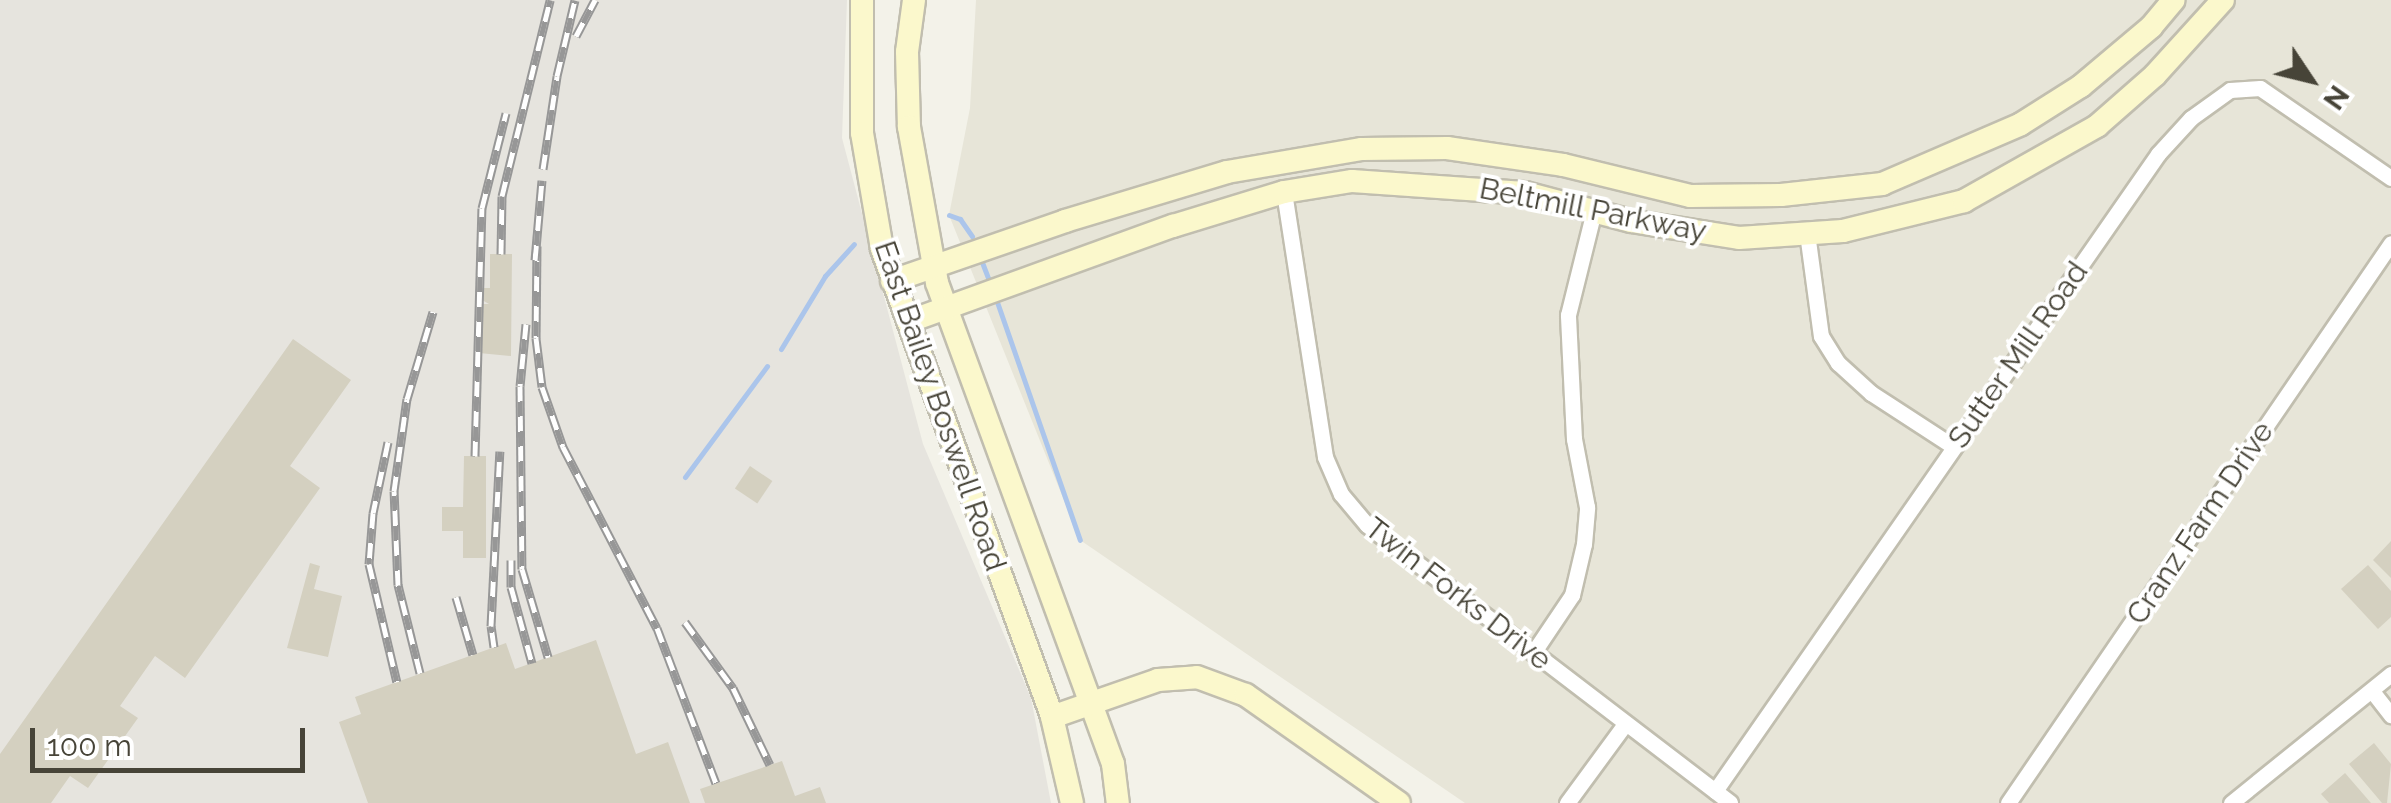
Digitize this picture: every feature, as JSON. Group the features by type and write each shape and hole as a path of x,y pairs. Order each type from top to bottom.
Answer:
{"street":[{"name":"East Bailey Boswell Road","path":"862,0 862,132 873,210 892,281 910,321 1052,717 1072,803"},
{"name":"East Bailey Boswell Road","path":"914,0 908,52 910,127 934,264 946,308 1113,764 1118,803"},
{"name":"Beltmill Parkway","path":"892,281 1163,190 1281,159 1362,148 1447,148 1604,175 1690,196 1805,192 1882,184 2020,124 2081,86 2174,0"},
{"name":"Beltmill Parkway","path":"910,321 1173,226 1284,192 1352,181 1421,182 1525,193 1594,212 1739,238 1843,230 1964,202 2097,126 2148,81 2223,0"},
{"path":"2123,51 2148,81"},
{"name":"Sutter Mill Road","path":"1715,791 2158,154 2191,118 2230,90 2260,88 2391,178"},
{"path":"1281,159 1284,192"},
{"path":"1533,653 1572,595 1584,544 1587,507 1574,439 1568,315 1604,175"},
{"name":"Twin Forks Drive","path":"1284,192 1325,456 1341,494 1366,525 1730,803"},
{"path":"1805,192 1821,336 1838,362 1870,393 1954,447"},
{"name":"Cranz Farm Drive","path":"2008,803 2391,243"},
{"path":"2231,803 2391,674"},
{"path":"1052,717 1158,680 1197,677 1246,695 1399,803"},
{"path":"2372,690 2391,715"},
{"path":"1567,803 1624,724"}],"shaded area":[{"path":"0,0 847,0 842,138 923,444 1031,698 1051,803 0,803"},
{"path":"976,0 2391,0 2391,803 1465,803 1080,540 949,215 970,108"}],"building":[{"path":"490,254 512,254 511,356 479,353 480,304 489,304 482,300 482,288 490,288"},
{"path":"293,339 351,380 290,466 320,488 185,678 155,656 120,706 138,718 88,788 70,776 51,803 0,803 0,754"},
{"path":"464,456 486,456 486,558 463,558 463,531 442,531 442,507 463,507"},
{"path":"750,466 772,481 757,503 735,488"},
{"path":"2391,541 2391,578 2373,560"},
{"path":"310,563 320,566 314,589 342,596 328,657 287,648"},
{"path":"2368,565 2391,591 2391,617 2378,629 2341,589"},
{"path":"596,640 636,754 668,742 690,803 368,803 339,722 361,714 355,697 506,643 515,669"},
{"path":"2374,743 2391,764 2387,803 2382,803 2349,764"},
{"path":"782,761 795,796 820,787 826,803 705,803 700,789"},
{"path":"2345,773 2371,803 2329,803 2321,794"}],"waterway":[{"path":"949,215 960,219 972,236"},
{"path":"781,349 825,276 854,244"},
{"path":"980,257 989,280"},
{"path":"996,299 1080,540"},
{"path":"685,477 767,366"}],"railway":[{"path":"501,254 502,196 550,0"},
{"path":"543,169 557,76 575,0"},
{"path":"576,36 595,0"},
{"path":"475,456 482,208 506,113"},
{"path":"535,260 542,180"},
{"path":"537,246 536,338 542,387 563,447 657,628 716,783"},
{"path":"420,673 398,585 394,491 407,399 433,312"},
{"path":"526,324 520,386 522,569 548,657"},
{"path":"388,442 373,513 369,564 397,682"},
{"path":"494,647 491,626 500,451"},
{"path":"511,560 511,587 532,663"},
{"path":"456,597 473,655"},
{"path":"685,622 733,688 770,765"}]}
